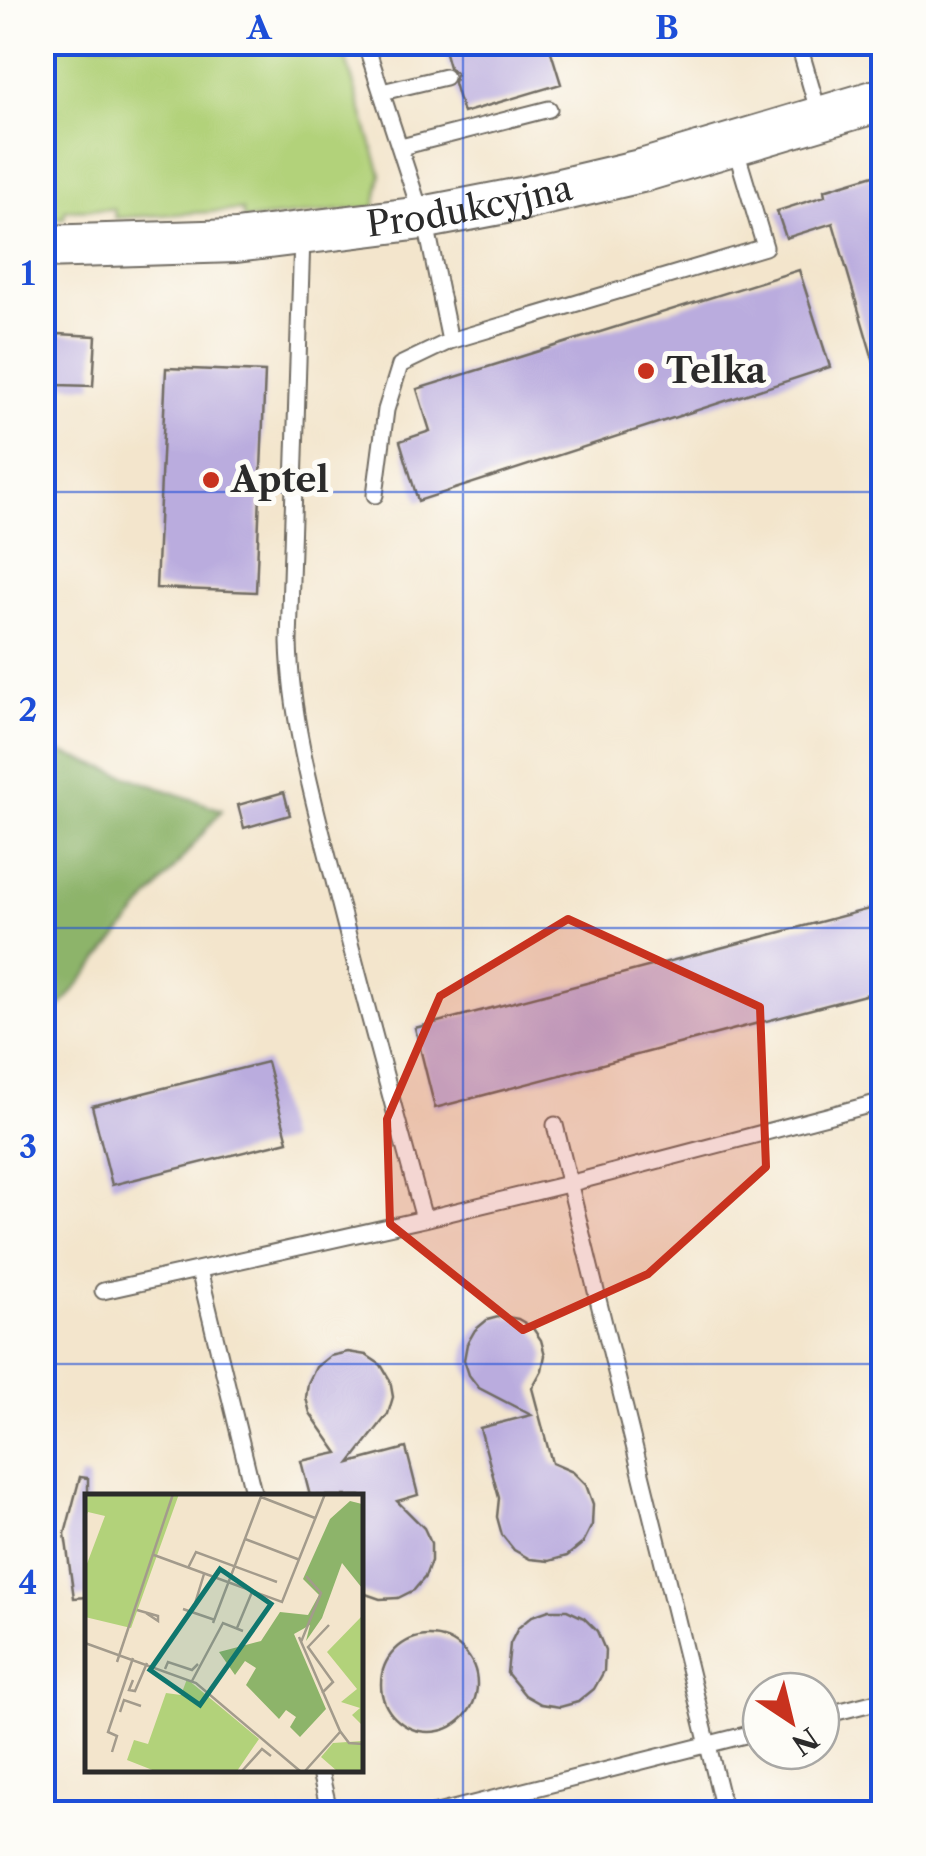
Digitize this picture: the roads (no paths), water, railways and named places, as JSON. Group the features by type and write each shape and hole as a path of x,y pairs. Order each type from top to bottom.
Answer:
{"street":[{"name":"Produkcyjna","path":"42,247 236,241 422,218 612,178 884,99"}],"lane":[{"path":"365,42 428,238 450,341"},
{"path":"817,42 798,45 820,118"},
{"path":"382,92 445,77"},
{"path":"400,147 549,109"},
{"path":"375,495 386,410 400,365 450,341 764,248 734,144"},
{"path":"302,234 288,642 290,681 339,902 424,1218"},
{"path":"102,1291 568,1184 883,1101"},
{"path":"554,1126 725,1814"},
{"path":"199,1270 254,1494"},
{"path":"841,1711 884,1700"},
{"path":"433,1814 741,1736"},
{"path":"320,1771 330,1814"}],"place":[{"name":"Telka","path":"646,371"},
{"name":"Aptel","path":"211,480"}]}
